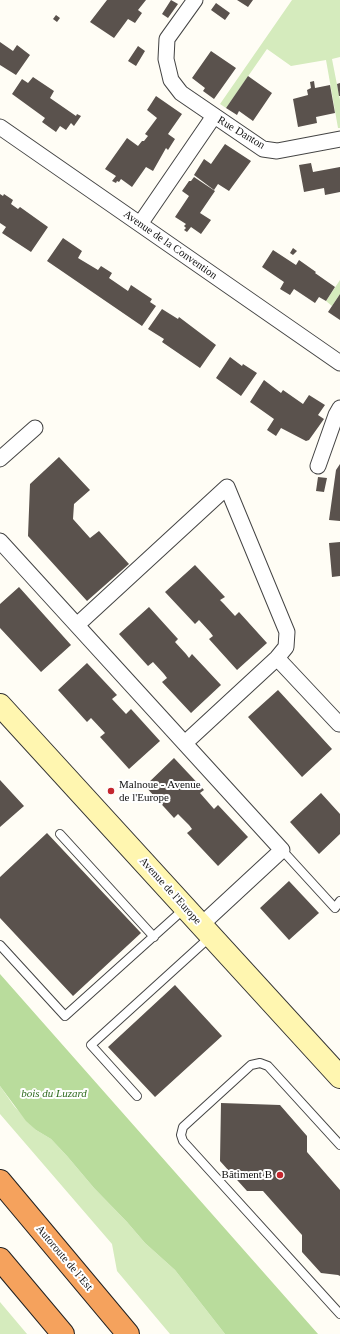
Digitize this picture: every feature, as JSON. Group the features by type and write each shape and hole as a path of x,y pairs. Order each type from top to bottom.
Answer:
{"highway":[{"name":"Autoroute de l’Est","path":"0,1181 128,1334"},
{"path":"0,1259 63,1334"}],"main road":[{"name":"Avenue de l'Europe","path":"0,705 340,1077"}],"street":[{"name":"Rue Danton","path":"195,0 168,39 166,58 171,80 181,92 263,149 276,151 340,139"},
{"path":"140,224 214,116"},
{"name":"Avenue de la Convention","path":"0,128 340,363"},
{"path":"318,466 336,415 340,408"},
{"path":"0,459 35,428"},
{"path":"77,625 227,487 287,632 286,646 277,658 185,743"},
{"path":"0,540 282,850 206,931"},
{"path":"277,658 339,724"}],"lane":[{"path":"60,834 154,937"},
{"path":"282,850 335,908 340,902"},
{"path":"0,945 65,1016 185,908"},
{"path":"137,1096 91,1044 206,931"},
{"path":"340,1145 268,1066 260,1063 251,1065 245,1070 183,1127 180,1134 183,1142 340,1314"}],"green space":[{"path":"292,0 340,0 340,57 332,59 340,100 340,128 338,128 326,60 291,66 267,49 226,108 220,104"},
{"path":"340,280 340,294 332,306 326,301"},
{"name":"bois du Luzard","path":"0,974 318,1334 225,1334 175,1270 145,1243 51,1139 36,1130 26,1121 0,1086"},
{"path":"0,1086 14,1106 36,1130 51,1139 145,1243 175,1270 225,1334 170,1334 117,1271 112,1244 0,1114"},
{"path":"0,1302 27,1334 0,1334"}],"building":[{"path":"107,0 146,0 138,10 142,13 135,23 128,19 114,38 90,22"},
{"path":"171,0 178,4 168,18 162,14"},
{"path":"237,0 253,0 248,7"},
{"path":"216,3 230,13 225,20 211,10"},
{"path":"56,15 60,18 57,22 53,19"},
{"path":"0,42 13,51 17,45 30,55 16,75 0,65"},
{"path":"138,46 145,51 136,66 128,61"},
{"path":"211,51 236,68 214,99 203,91 205,88 192,78"},
{"path":"248,76 272,93 253,121 239,111 237,115 226,108"},
{"path":"33,77 54,91 50,98 76,116 77,114 81,116 74,126 71,123 66,130 60,126 56,132 42,122 45,118 12,94 22,79 28,83"},
{"path":"314,81 315,88 330,85 335,113 316,117 317,123 298,127 293,99 308,95 307,90 311,88 310,82"},
{"path":"340,83 340,96 339,96 337,84"},
{"path":"156,96 182,114 168,134 175,139 168,150 166,148 153,171 146,167 132,187 121,179 116,183 112,181 116,176 105,169 127,138 138,146 148,136 145,134 157,118 147,110"},
{"path":"225,144 251,161 229,191 218,184 214,190 194,175 204,159 211,164"},
{"path":"311,163 313,172 340,167 340,192 325,195 324,188 304,192 299,165"},
{"path":"194,177 215,191 200,213 211,220 201,234 191,227 187,232 184,230 186,228 184,226 186,224 175,217 189,196 182,191"},
{"path":"0,194 3,196 4,194 13,200 11,204 18,209 20,207 48,227 31,252 2,233 6,227 0,223"},
{"path":"63,238 82,251 78,258 98,270 101,266 112,273 109,278 128,291 131,285 152,299 150,302 156,306 142,326 47,261"},
{"path":"293,248 297,251 293,255 290,253"},
{"path":"273,250 296,265 299,260 335,287 326,301 319,297 315,303 294,289 290,295 280,289 284,282 262,267"},
{"path":"340,294 340,320 328,312"},
{"path":"162,309 178,319 179,317 216,345 200,368 162,342 164,339 148,329"},
{"path":"230,357 242,366 243,364 257,373 241,396 216,378"},
{"path":"264,380 281,393 283,390 303,404 309,395 325,405 318,415 324,419 309,440 306,441 281,428 276,436 267,430 274,419 250,402"},
{"path":"59,457 90,490 74,504 73,519 90,538 99,531 129,564 87,601 28,536 30,484"},
{"path":"340,464 340,521 329,520 336,470"},
{"path":"318,477 327,478 324,492 316,491"},
{"path":"340,542 340,576 332,577 329,543"},
{"path":"195,565 225,597 220,600 235,616 239,612 267,643 237,670 209,639 213,636 199,620 195,624 165,592"},
{"path":"19,587 71,645 41,672 0,628 0,604"},
{"path":"149,607 178,639 175,642 189,658 192,654 221,685 191,713 162,682 167,678 164,674 153,662 148,666 119,634"},
{"path":"87,663 117,695 112,699 126,714 131,709 160,741 129,769 100,737 105,733 91,718 87,722 58,690"},
{"path":"278,690 332,749 302,777 248,717"},
{"path":"174,758 204,790 200,793 214,809 218,805 248,837 218,866 187,833 192,829 189,825 178,814 174,818 145,786"},
{"path":"0,780 24,806 0,827"},
{"path":"321,793 340,814 340,834 319,854 290,822"},
{"path":"47,833 141,933 73,996 0,918 0,877"},
{"path":"289,881 319,913 289,940 260,908"},
{"path":"175,985 222,1036 155,1097 108,1047"},
{"name":"Bâtiment B","path":"221,1103 280,1105 307,1136 307,1152 340,1190 340,1276 321,1273 302,1252 302,1235 263,1191 247,1191 220,1161"}],"place":[{"name":"Malnoue - Avenue de l'Europe","path":"111,791"},
{"name":"Bâtiment B","path":"280,1175"}]}
